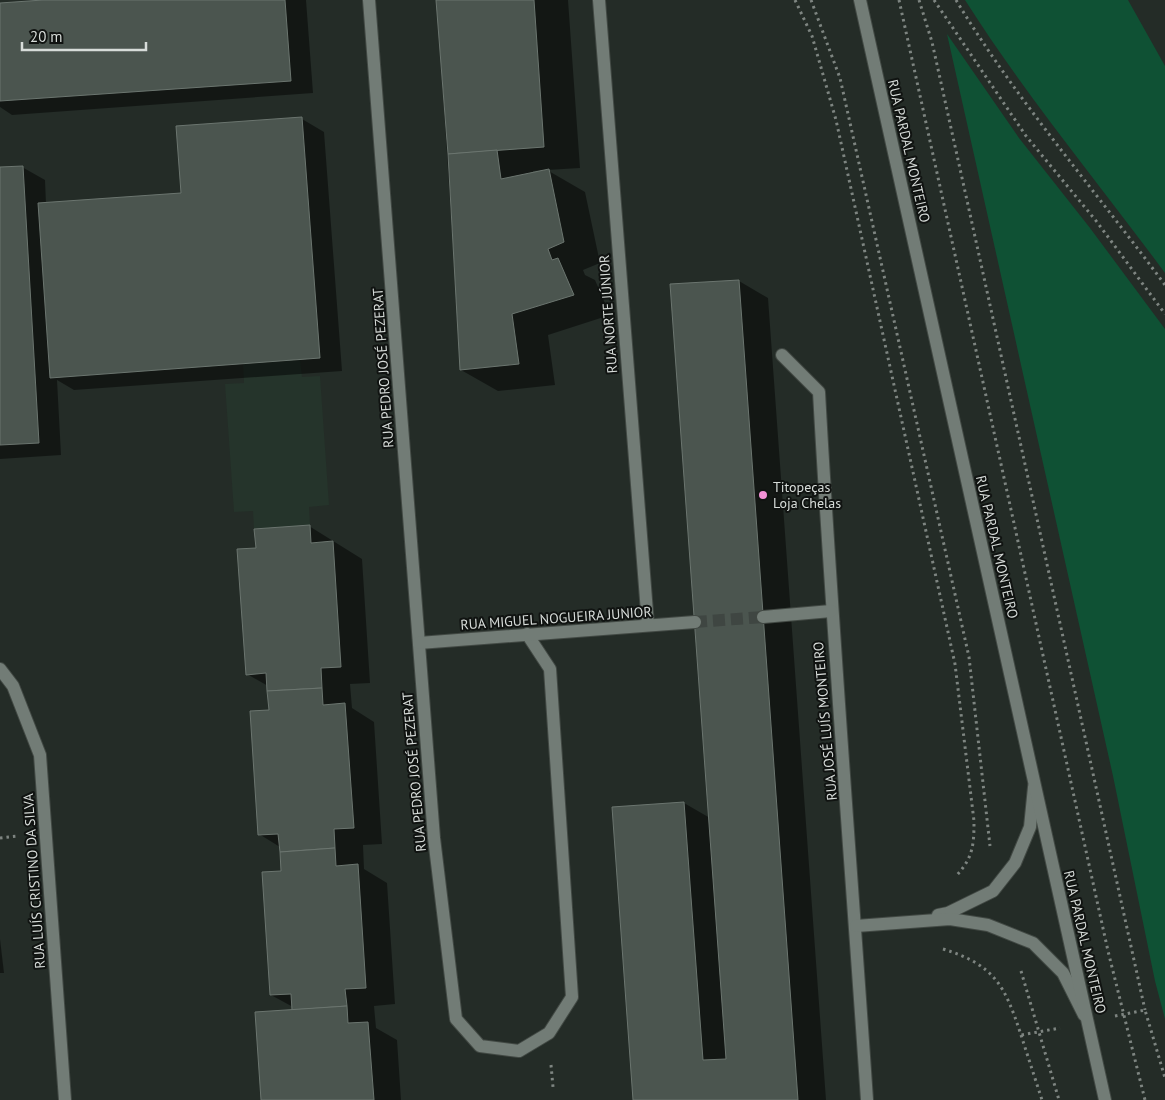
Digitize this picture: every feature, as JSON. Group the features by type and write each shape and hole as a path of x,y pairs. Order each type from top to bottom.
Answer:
{"street":[{"name":"RUA PEDRO JOSÉ PEZERAT","path":"369,0 434,838 456,1019 480,1046 520,1051 549,1033 572,997 550,668 527,634"},
{"name":"RUA NORTE JÚNIOR","path":"598,0 648,625"},
{"name":"RUA PARDAL MONTEIRO","path":"860,0 1105,1100"},
{"name":"RUA JOSÉ LUÍS MONTEIRO","path":"782,355 819,392 831,611 856,926 867,1100"},
{"path":"763,617 831,611"},
{"name":"RUA MIGUEL NOGUEIRA JUNIOR","path":"419,643 694,622"},
{"name":"RUA LUÍS CRISTINO DA SILVA","path":"0,668 13,686 40,755 65,1100"},
{"path":"911,921 948,913 993,891 1015,863 1030,827 1034,784"},
{"path":"856,926 950,919 988,924 1033,943 1063,974 1088,1022"}],"path":[{"path":"795,0 812,36 836,120 955,664 974,821 974,843 968,864 950,883"},
{"path":"811,0 840,78 969,657 990,847 999,883"},
{"path":"899,0 1124,1014 1145,1100"},
{"path":"920,0 932,42 964,185 1145,1010 1165,1078"},
{"path":"934,0 1026,136 1097,222 1165,314"},
{"path":"956,0 979,38 1025,104 1110,211 1165,285"},
{"path":"1012,934 1038,1032 1059,1100"},
{"path":"939,948 968,957 996,978 1010,1000 1042,1100"},
{"path":"1021,1035 1145,1010"}],"shaded area":[{"path":"300,360 302,377 320,376 329,505 309,507 310,525 254,529 253,511 234,512 225,384 244,383 243,364"}],"green space":[{"path":"965,0 1128,0 1165,66 1165,273 1037,105"},
{"path":"947,34 1019,138 1090,228 1165,329 1165,1019 1155,981 1113,776"}],"building":[{"path":"43,0 285,0 291,81 0,101 0,3"},
{"path":"436,0 534,0 544,147 448,154"},
{"path":"302,117 320,358 50,378 38,203 181,193 176,126"},
{"path":"497,150 501,179 549,169 564,242 548,249 552,260 558,258 574,295 512,314 519,364 460,370 448,154"},
{"path":"23,166 39,443 0,445 0,167"},
{"path":"739,280 798,1100 633,1100 612,807 684,802 703,1060 726,1059 670,284"},
{"path":"310,525 311,543 333,541 341,667 321,668 322,688 267,691 266,673 246,675 237,549 256,548 254,529"},
{"path":"322,688 323,705 345,703 354,828 334,829 335,848 280,852 278,834 258,835 250,711 269,710 267,691"},
{"path":"335,848 336,866 358,864 366,988 345,989 347,1006 292,1010 291,994 270,995 262,872 281,871 280,852"},
{"path":"347,1006 348,1023 368,1022 374,1100 261,1100 255,1012"}],"tunnel":[{"path":"695,622 763,617"}],"place":[{"name":"Titopeças Loja Chelas","path":"763,495"}]}
